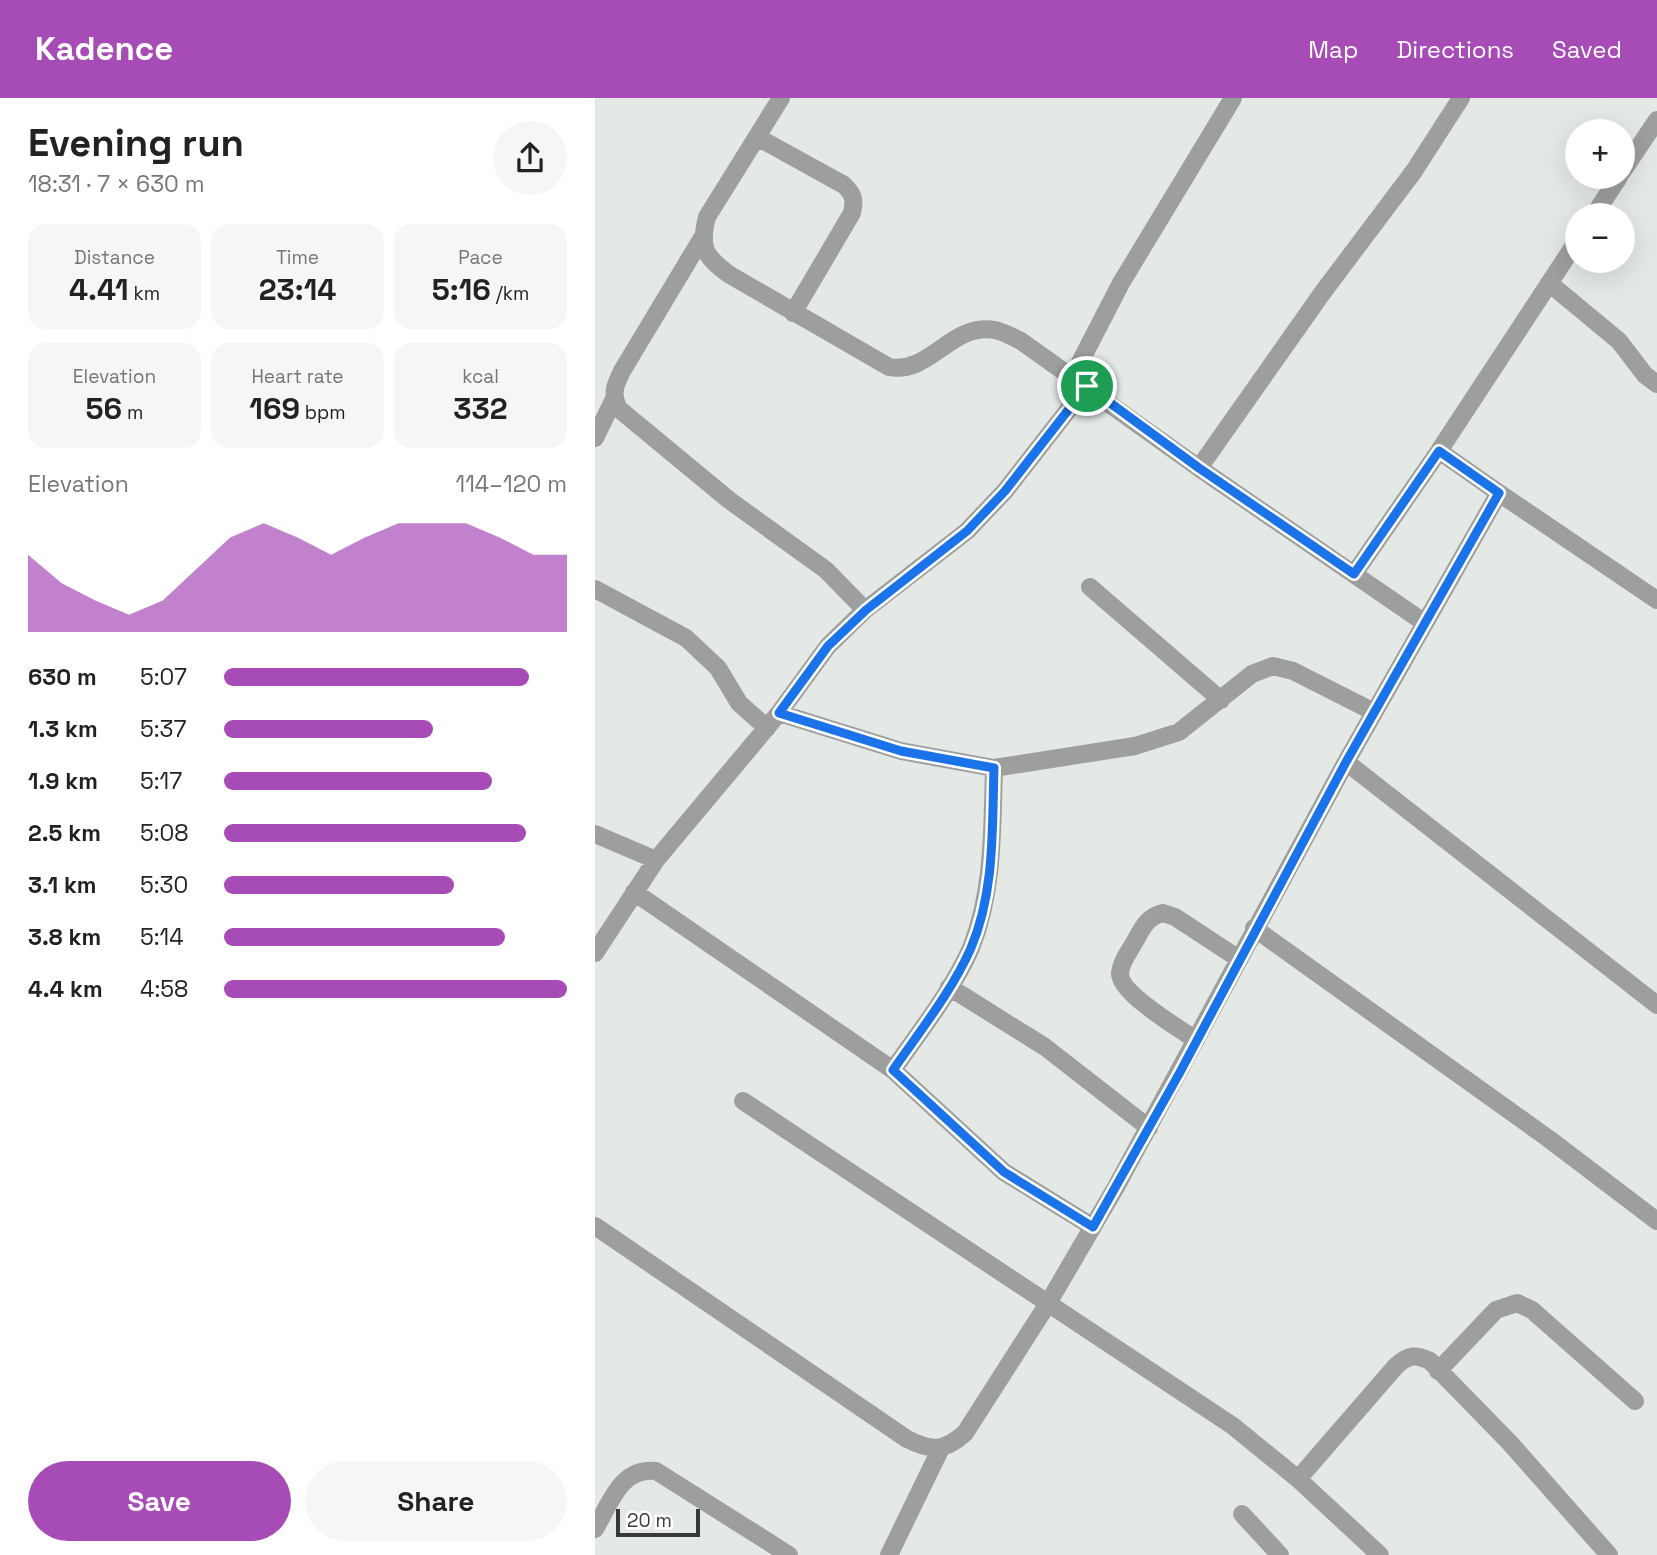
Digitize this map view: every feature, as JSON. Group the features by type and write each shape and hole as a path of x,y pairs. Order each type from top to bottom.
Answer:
{"street":[{"path":"595,439 614,399 615,386 622,370 702,238 707,217 781,98"},
{"path":"595,953 656,860 767,728 828,646 866,610 967,531 1005,491 1080,381 1121,283 1233,98"},
{"path":"1199,468 1323,292 1414,171 1459,99"},
{"path":"1635,159 1650,144 1657,120"},
{"path":"757,137 844,185 852,193 855,202 852,213 793,313"},
{"path":"702,238 709,260 793,313 888,367 903,369 915,366 956,337 977,329 996,330 1021,341 1199,468 1425,623"},
{"path":"1354,574 1439,451 1565,259"},
{"path":"1549,283 1619,341 1645,375 1657,384"},
{"path":"614,399 619,409 719,491 826,570 866,610"},
{"path":"1439,451 1657,600"},
{"path":"595,1226 907,1439 924,1448 940,1450 953,1444 965,1433 1093,1227 1196,1041 1254,928 1499,493"},
{"path":"1090,587 1221,700"},
{"path":"595,589 686,638 718,668 739,703 767,728"},
{"path":"779,713 901,751 994,768 1135,746 1179,732 1252,674 1273,666 1293,671 1374,712"},
{"path":"1346,762 1657,1006"},
{"path":"893,1070 949,987 971,948 985,901 991,852 994,768"},
{"path":"595,834 656,860"},
{"path":"635,892 893,1070 1004,1172 1093,1227"},
{"path":"1196,1041 1131,994 1121,982 1120,972 1124,959 1145,922 1163,913 1175,917 1239,958"},
{"path":"1254,928 1549,1139 1657,1221"},
{"path":"949,987 1045,1047 1149,1128"},
{"path":"743,1101 1233,1426 1298,1479 1380,1555"},
{"path":"1438,1371 1496,1310 1517,1303 1532,1310 1635,1401"},
{"path":"1298,1479 1405,1358 1416,1355 1438,1371 1510,1443 1609,1555"},
{"path":"889,1555 940,1450"},
{"path":"595,1529 631,1474 642,1470 656,1471 789,1555"},
{"path":"1242,1514 1280,1555"}],"route":[{"path":"1087,386 1199,468 1354,574 1439,451 1499,493 1254,928 1179,1074 1093,1227 1058,1209 1004,1172 893,1070 949,987 971,948 985,901 991,852 994,768 901,751 779,713 828,646 866,610 967,531 1005,491 1087,386"}]}
